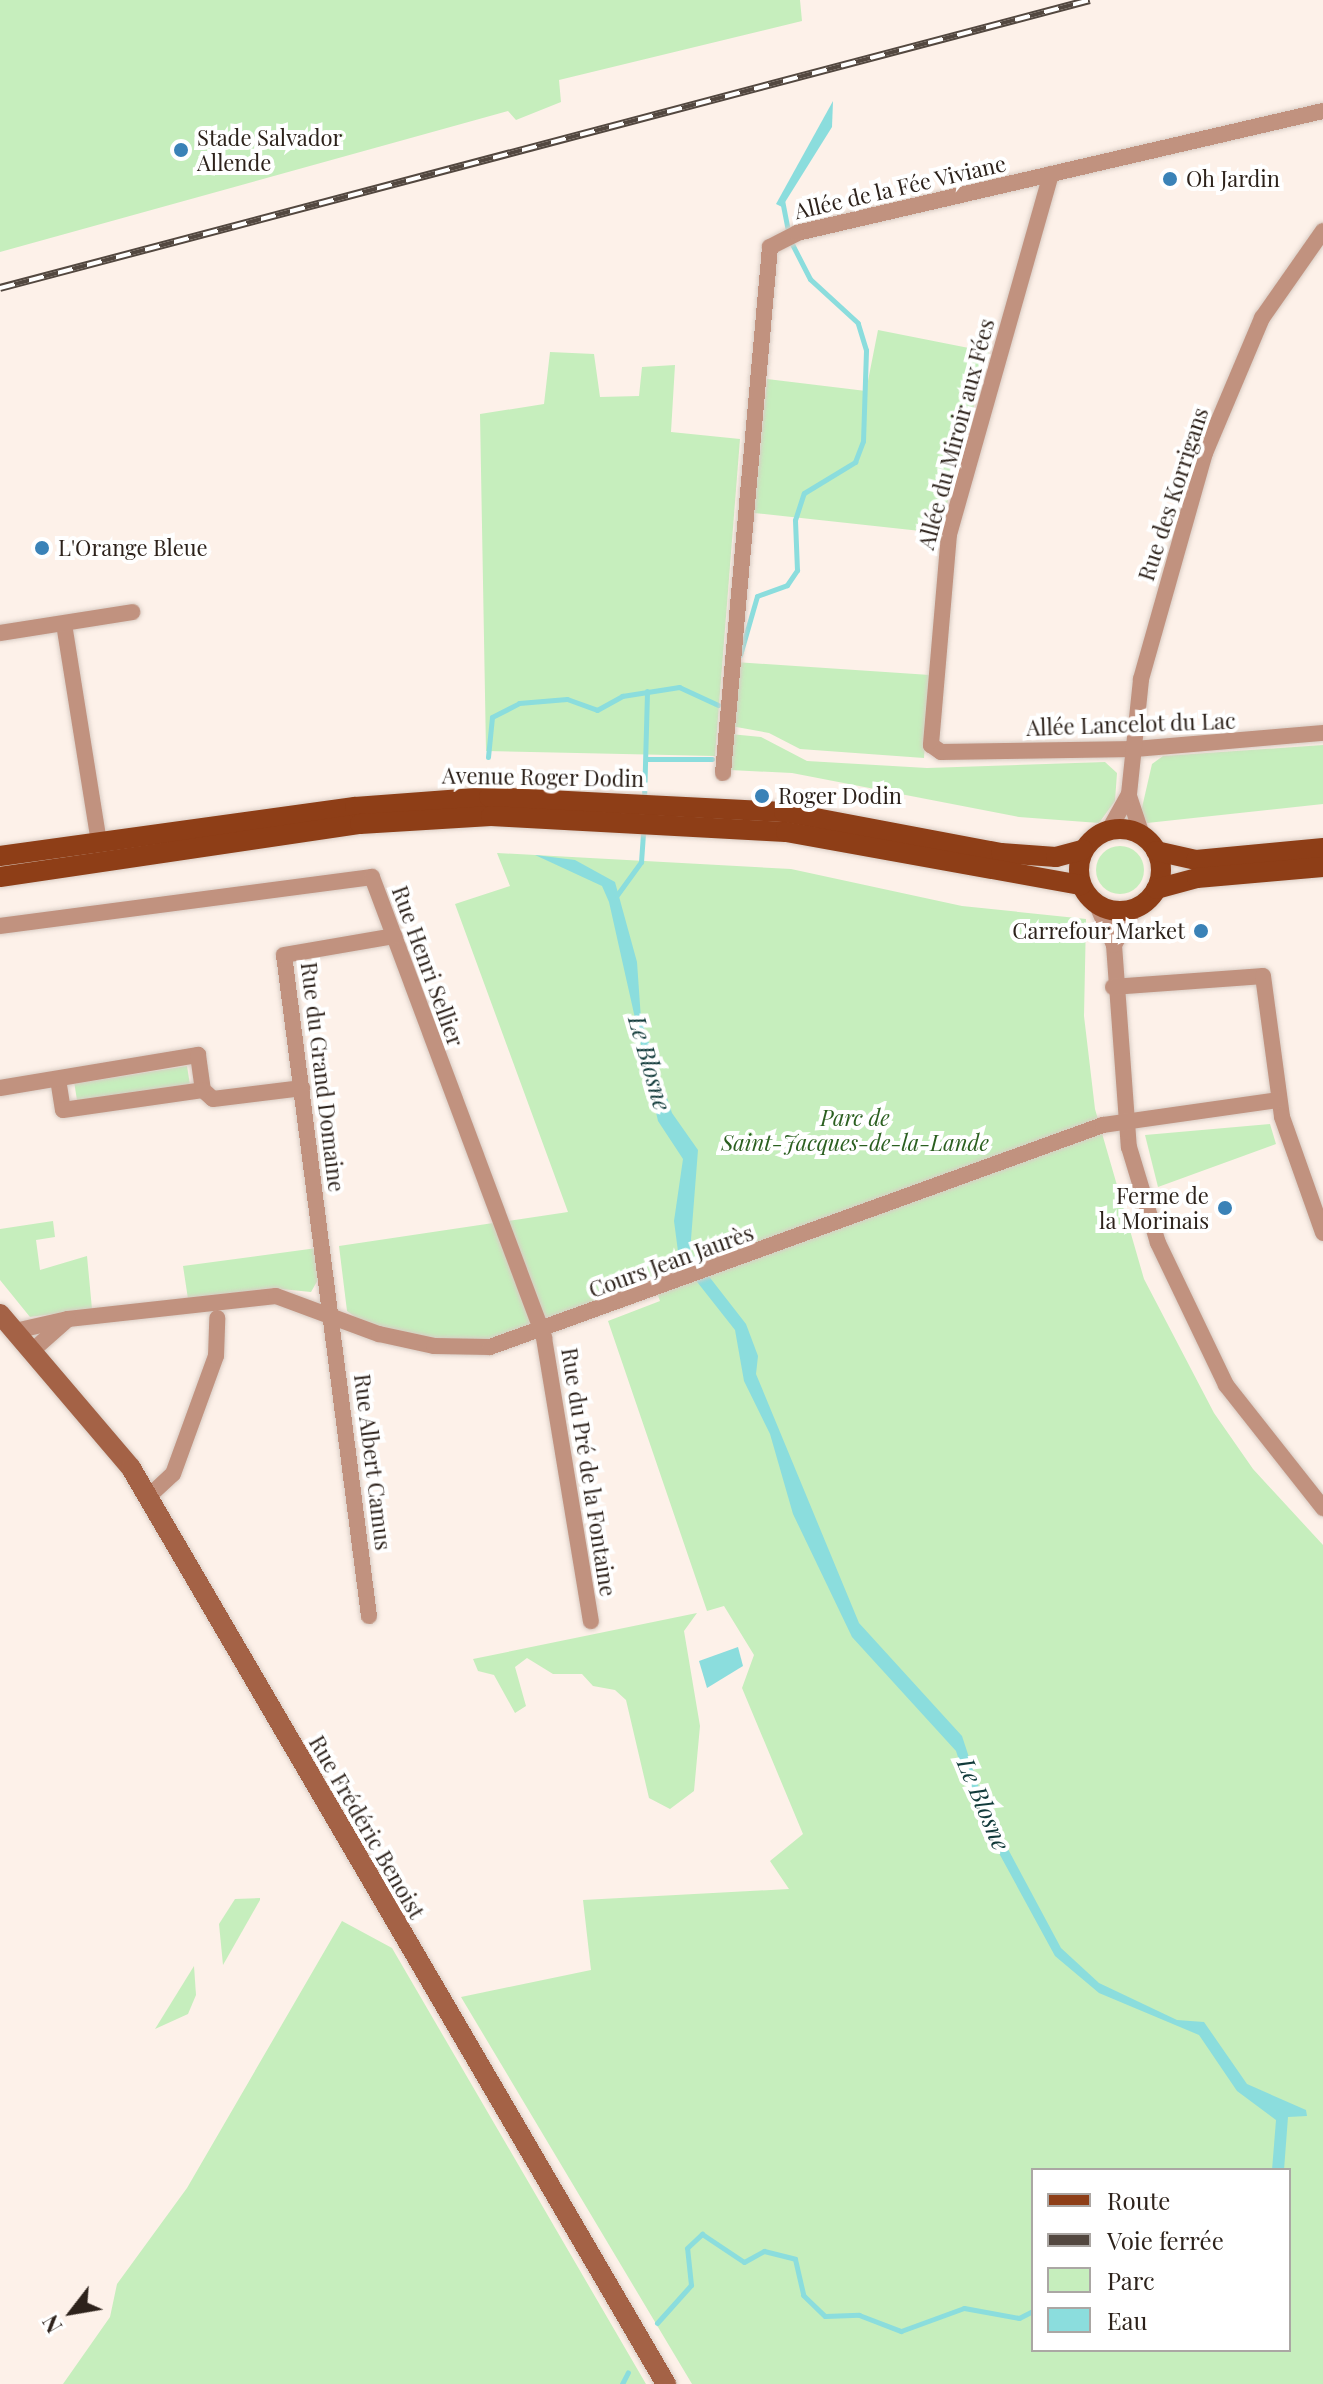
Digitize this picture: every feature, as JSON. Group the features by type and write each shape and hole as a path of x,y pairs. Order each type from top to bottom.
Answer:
{"main road":[{"name":"Avenue Roger Dodin","path":"0,856 416,799 698,816 810,816 1001,853 1056,857 1083,850"},
{"name":"Avenue Roger Dodin","path":"0,877 419,818 570,810"},
{"name":"Avenue Roger Dodin","path":"698,816 1081,885"},
{"path":"1323,848 1187,860 1156,851 1142,835 1109,830 1083,850 1081,885 1097,905 1134,909 1156,889 1197,878 1323,867"},
{"path":"1156,851 1156,889"},
{"name":"Rue Frédéric Benoist","path":"0,1314 115,1446 666,2384"}],"street":[{"name":"Allée de la Fée Viviane","path":"723,773 765,268 780,239 1323,111"},
{"name":"Allée du Miroir aux Fées","path":"941,752 929,740 949,534 1051,174"},
{"name":"Rue des Korrigans","path":"1109,830 1129,794 1141,679 1205,453 1262,318 1323,231"},
{"path":"0,633 132,612"},
{"path":"64,624 99,843"},
{"name":"Allée Lancelot du Lac","path":"941,752 1135,749 1323,733"},
{"name":"Rue des Korrigans","path":"1129,794 1142,835"},
{"name":"Rue Henri Sellier","path":"0,926 372,877 542,1331"},
{"path":"1097,905 1114,945 1113,987 1126,1118 1148,1212 1187,1310 1226,1385 1316,1491 1323,1508"},
{"path":"1114,945 1134,909"},
{"name":"Rue du Grand Domaine","path":"331,1314 284,955 394,936"},
{"path":"1113,987 1263,976 1278,1100 1323,1233"},
{"path":"0,1088 198,1055 203,1090 213,1099 302,1088"},
{"path":"58,1079 63,1110 203,1090"},
{"name":"Cours Jean Jaurès","path":"15,1331 68,1319 276,1296 434,1346 490,1347 542,1331 1126,1118 1278,1100"},
{"name":"Rue Albert Camus","path":"331,1314 369,1616"},
{"path":"147,1498 173,1474 216,1356 217,1318"},
{"path":"32,1351 68,1319"},
{"name":"Rue du Pré de la Fontaine","path":"542,1331 591,1621"}],"green space":[{"name":"Stade Salvador Allende","path":"0,0 800,0 802,21 559,80 561,102 516,120 508,111 0,252"},
{"path":"878,330 989,352 939,533 754,513 767,379 866,391"},
{"path":"550,352 594,354 600,397 639,396 642,367 675,365 671,432 740,439 715,756 486,751 480,414 544,404"},
{"path":"735,662 930,675 924,758 800,749 769,733 731,726"},
{"path":"730,734 761,737 807,761 927,768 1105,762 1117,773 1115,801 1099,823 1019,817 792,773 730,770"},
{"path":"1323,745 1323,804 1147,823 1141,812 1152,764 1163,756"},
{"path":"1120,846 1137,853 1144,870 1137,887 1120,894 1103,887 1096,870 1103,853"},
{"name":"Parc de Saint-Jacques-de-la-Lande","path":"497,853 791,869 962,906 1086,919 1084,1016 1095,1109 1144,1279 1214,1413 1253,1469 1323,1545 1323,2384 692,2384 461,1997 591,1970 583,1900 789,1889 770,1861 803,1834 742,1688 754,1655 724,1606 707,1611 608,1321 660,1301 656,1290 490,1347 379,1334 347,1311 339,1246 568,1212 455,904 510,886"},
{"path":"187,1066 190,1084 77,1102 74,1084"},
{"path":"1270,1124 1276,1144 1158,1187 1145,1135"},
{"path":"53,1221 55,1237 36,1240 40,1270 87,1256 92,1309 30,1317 0,1280 0,1229"},
{"path":"317,1248 319,1278 311,1292 271,1288 188,1299 183,1266"},
{"path":"697,1613 684,1631 700,1726 694,1791 670,1809 649,1798 626,1700 615,1690 593,1686 582,1674 553,1674 527,1658 515,1667 526,1706 515,1713 494,1675 478,1671 473,1659"},
{"path":"260,1898 223,1965 219,1924 235,1899"},
{"path":"342,1921 392,1948 646,2384 63,2384 110,2317 117,2284 187,2188"},
{"path":"194,1966 196,1995 188,2014 155,2029"}],"water":[{"path":"833,101 832,127 782,207 776,204"},
{"path":"535,855 575,860 615,882 637,962 641,1019 672,1113 698,1150 690,1252 746,1324 758,1356 756,1374 859,1623 962,1736 985,1806 1061,1948 1099,1983 1177,2020 1204,2022 1247,2084 1306,2110 1307,2116 1288,2117 1284,2168 1272,2168 1276,2120 1237,2091 1199,2035 1099,1993 1055,1956 976,1811 956,1751 852,1637 793,1514 770,1434 744,1381 735,1330 679,1259 674,1221 683,1159 658,1121 609,902 602,886"},
{"path":"738,1647 743,1666 707,1688 699,1661"}],"waterway":[{"name":"Le Blosne","path":"782,200 788,232"},
{"name":"Le Blosne","path":"740,655 757,596 787,585 797,570 795,520 804,493 855,462 863,441 866,350 858,323 810,279 791,242"},
{"name":"Le Blosne","path":"488,757 492,717 519,703 567,699 597,710 622,696 679,687 718,705"},
{"name":"Le Blosne","path":"644,800 647,691"},
{"name":"Le Blosne","path":"646,759 712,759"},
{"name":"Le Blosne","path":"617,895 641,862 643,830"},
{"path":"657,2323 691,2285 687,2248 702,2234 744,2262 764,2251 795,2259 803,2295 825,2316 859,2315 901,2331 964,2308 1019,2318 1031,2312"},
{"path":"622,2384 628,2372"}],"railway":[{"path":"0,288 1090,0"}],"place":[{"name":"Stade Salvador Allende","path":"181,150"},
{"name":"Oh Jardin","path":"1170,179"},
{"name":"L'Orange Bleue","path":"42,548"},
{"name":"Roger Dodin","path":"762,796"},
{"name":"Carrefour Market","path":"1201,931"},
{"name":"Ferme de la Morinais","path":"1225,1208"}]}
